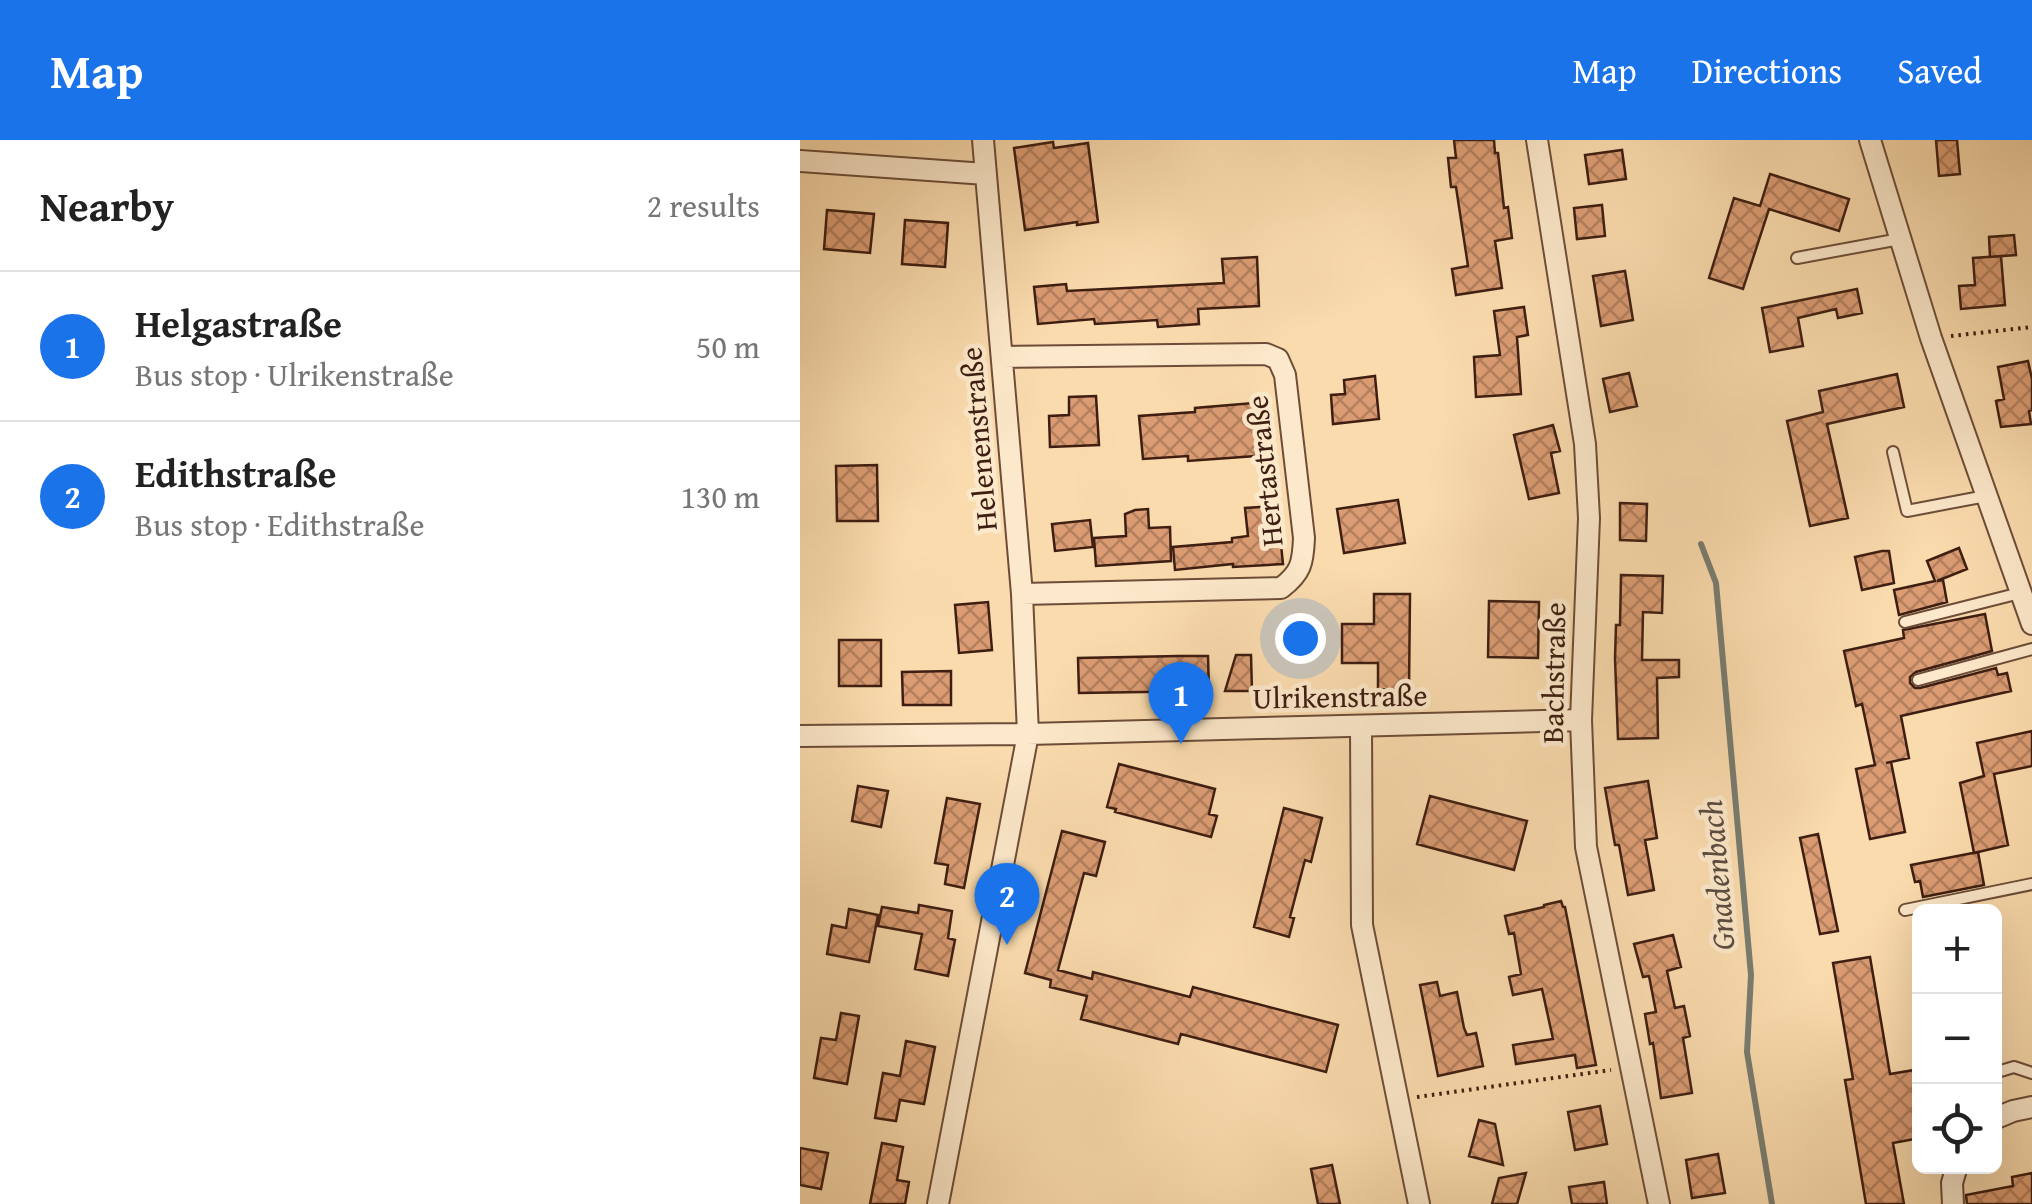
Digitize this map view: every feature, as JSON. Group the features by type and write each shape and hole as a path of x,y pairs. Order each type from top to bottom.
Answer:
{"street":[{"name":"Helenenstraße","path":"938,1204 1028,734 1022,594 984,140"},
{"name":"Bachstraße","path":"1536,140 1585,444 1589,518 1581,720 1586,847 1659,1204"},
{"path":"1870,140 1931,338 2032,624"},
{"path":"800,162 986,174"},
{"name":"Hertastraße","path":"1002,358 1266,354 1278,359 1285,375 1304,538 1303,559 1296,577 1281,588 1022,594"},
{"name":"Ulrikenstraße","path":"800,736 1581,720"},
{"path":"1361,727 1362,925 1419,1204"},
{"path":"2002,1116 2032,1108"},
{"path":"1953,1204 1955,1174"}],"lane":[{"path":"1797,258 1900,238"},
{"path":"1893,452 1907,511 1986,496"},
{"path":"1905,622 2020,593"},
{"path":"1918,680 2032,649"},
{"path":"1905,910 2032,884"},
{"path":"2002,1071 2014,1067 2032,1073"}],"path":[{"path":"1931,338 2032,326"},
{"path":"1399,1099 1630,1067"}],"building":[{"path":"1454,140 1494,140 1512,238 1495,241 1502,288 1456,295 1452,269 1468,266 1456,187 1451,187 1448,158 1456,158"},
{"path":"1936,140 1957,140 1960,174 1939,176"},
{"path":"1053,142 1054,148 1088,143 1098,222 1025,230 1014,148"},
{"path":"1622,150 1626,179 1589,184 1585,155"},
{"path":"1770,174 1849,199 1839,231 1769,209 1743,289 1709,278 1734,198 1760,206"},
{"path":"1602,205 1605,236 1577,239 1574,208"},
{"path":"827,210 874,214 870,253 824,249"},
{"path":"905,220 948,223 945,267 902,264"},
{"path":"2014,235 2016,255 1990,257 1989,237"},
{"path":"2001,256 2005,305 1961,309 1959,286 1975,285 1973,258"},
{"path":"1257,257 1259,306 1198,309 1199,324 1158,327 1157,320 1095,324 1094,319 1038,324 1034,287 1066,284 1067,291 1224,283 1222,259"},
{"path":"1625,271 1633,320 1601,326 1593,276"},
{"path":"1857,289 1862,313 1838,318 1836,309 1798,318 1803,346 1770,352 1762,308"},
{"path":"1524,307 1528,335 1517,337 1521,394 1476,397 1474,357 1500,355 1494,311"},
{"path":"2028,361 2032,379 2031,424 2001,427 1996,401 2004,399 1998,367"},
{"path":"1629,373 1637,406 1610,412 1603,379"},
{"path":"1897,374 1904,407 1827,424 1848,518 1810,526 1787,421 1823,412 1819,391"},
{"path":"1375,376 1379,419 1333,424 1331,395 1345,394 1344,380"},
{"path":"1096,396 1099,445 1050,447 1049,416 1069,415 1069,397"},
{"path":"1265,402 1269,455 1188,461 1188,456 1143,459 1139,416"},
{"path":"1553,425 1560,451 1551,453 1559,493 1529,499 1514,435"},
{"path":"877,465 878,521 837,521 836,466"},
{"path":"1398,500 1405,543 1344,553 1337,509"},
{"path":"1620,503 1647,504 1646,541 1620,540"},
{"path":"1277,506 1283,564 1175,570 1173,547 1232,542 1232,538 1248,536 1245,508"},
{"path":"1148,509 1149,528 1170,527 1171,561 1096,566 1094,538 1126,536 1125,514"},
{"path":"1090,520 1093,547 1055,551 1052,524"},
{"path":"1959,548 1967,569 1937,581 1943,580 1947,602 1899,615 1894,590 1935,581 1927,561"},
{"path":"1889,551 1894,583 1862,590 1855,557"},
{"path":"1621,575 1663,576 1662,613 1643,612 1642,660 1679,660 1679,677 1657,678 1658,738 1618,739 1615,659"},
{"path":"1374,594 1410,594 1409,690 1378,689 1378,663 1342,663 1342,624 1374,624"},
{"path":"1489,601 1539,602 1538,658 1488,657"},
{"path":"988,602 992,650 959,653 955,605"},
{"path":"1985,614 1992,651 1916,672 1910,683 1920,688 1996,668 1998,675 2007,673 2011,691 1901,716 1909,758 1886,763 1891,762 1905,832 1870,839 1856,769 1875,765 1862,704 1856,706 1844,651 1904,638 1903,630"},
{"path":"839,640 881,640 881,686 839,686"},
{"path":"1236,655 1251,655 1252,691 1225,691"},
{"path":"1208,656 1209,691 1079,693 1078,658"},
{"path":"951,671 951,705 903,705 902,672"},
{"path":"2032,731 2032,766 1994,774 2008,845 1974,853 1960,783 1984,776 1977,743"},
{"path":"1119,764 1215,789 1209,814 1217,816 1211,837 1107,807"},
{"path":"1648,781 1657,838 1645,840 1654,890 1628,895 1605,788"},
{"path":"858,786 888,791 881,827 852,821"},
{"path":"1430,796 1527,821 1514,870 1417,844"},
{"path":"947,798 980,804 964,888 945,884 948,865 935,863"},
{"path":"1284,808 1322,818 1311,862 1305,860 1290,917 1294,918 1289,937 1254,927"},
{"path":"1062,831 1105,842 1096,876 1084,873 1058,970 1092,979 1093,972 1190,997 1193,987 1338,1025 1326,1072 1181,1034 1178,1044 1081,1019 1087,996 1050,987 1051,980 1025,973"},
{"path":"1818,834 1838,931 1820,934 1800,838"},
{"path":"1978,852 1984,885 1923,897 1911,865"},
{"path":"1561,901 1596,1065 1577,1068 1575,1055 1516,1064 1513,1045 1553,1039 1542,989 1513,995 1509,977 1521,974 1514,933 1509,934 1505,916"},
{"path":"919,905 952,911 948,938 955,940 948,976 915,969 922,934 878,926 882,907 918,913"},
{"path":"849,909 878,915 869,962 827,954 832,925 846,928"},
{"path":"1673,935 1681,967 1667,971 1675,1008 1684,1006 1690,1036 1683,1038 1692,1093 1661,1098 1645,1014 1656,1012 1649,976 1643,977 1634,944"},
{"path":"1870,957 1890,1074 1912,1070 1912,1139 1893,1143 1904,1204 1866,1204 1845,1080 1853,1079 1833,963"},
{"path":"1437,982 1440,996 1457,992 1464,1028 1467,1035 1476,1033 1483,1066 1438,1076 1420,985"},
{"path":"841,1013 859,1016 847,1084 814,1078 821,1038 836,1040"},
{"path":"906,1041 935,1047 924,1104 900,1100 896,1121 875,1118 883,1073 900,1076"},
{"path":"1600,1106 1607,1144 1575,1150 1568,1112"},
{"path":"1479,1120 1495,1124 1503,1165 1469,1156"},
{"path":"882,1143 903,1147 897,1180 909,1182 905,1204 870,1204"},
{"path":"800,1148 828,1153 821,1189 800,1185"},
{"path":"1718,1154 1725,1193 1692,1198 1686,1160"},
{"path":"1332,1165 1340,1204 1318,1204 1311,1169"},
{"path":"1526,1173 1517,1204 1492,1204 1499,1178"},
{"path":"2032,1173 2032,1204 1967,1204 1966,1195 2013,1186 2012,1177"},
{"path":"1604,1182 1607,1204 1572,1204 1569,1187"}],"waterway":[{"name":"Gnadenbach","path":"1701,544 1716,583 1751,975 1747,1052 1772,1204"}],"place":[{"name":"Helgastraße","path":"1181,744"},
{"name":"Edithstraße","path":"1007,945"}]}
